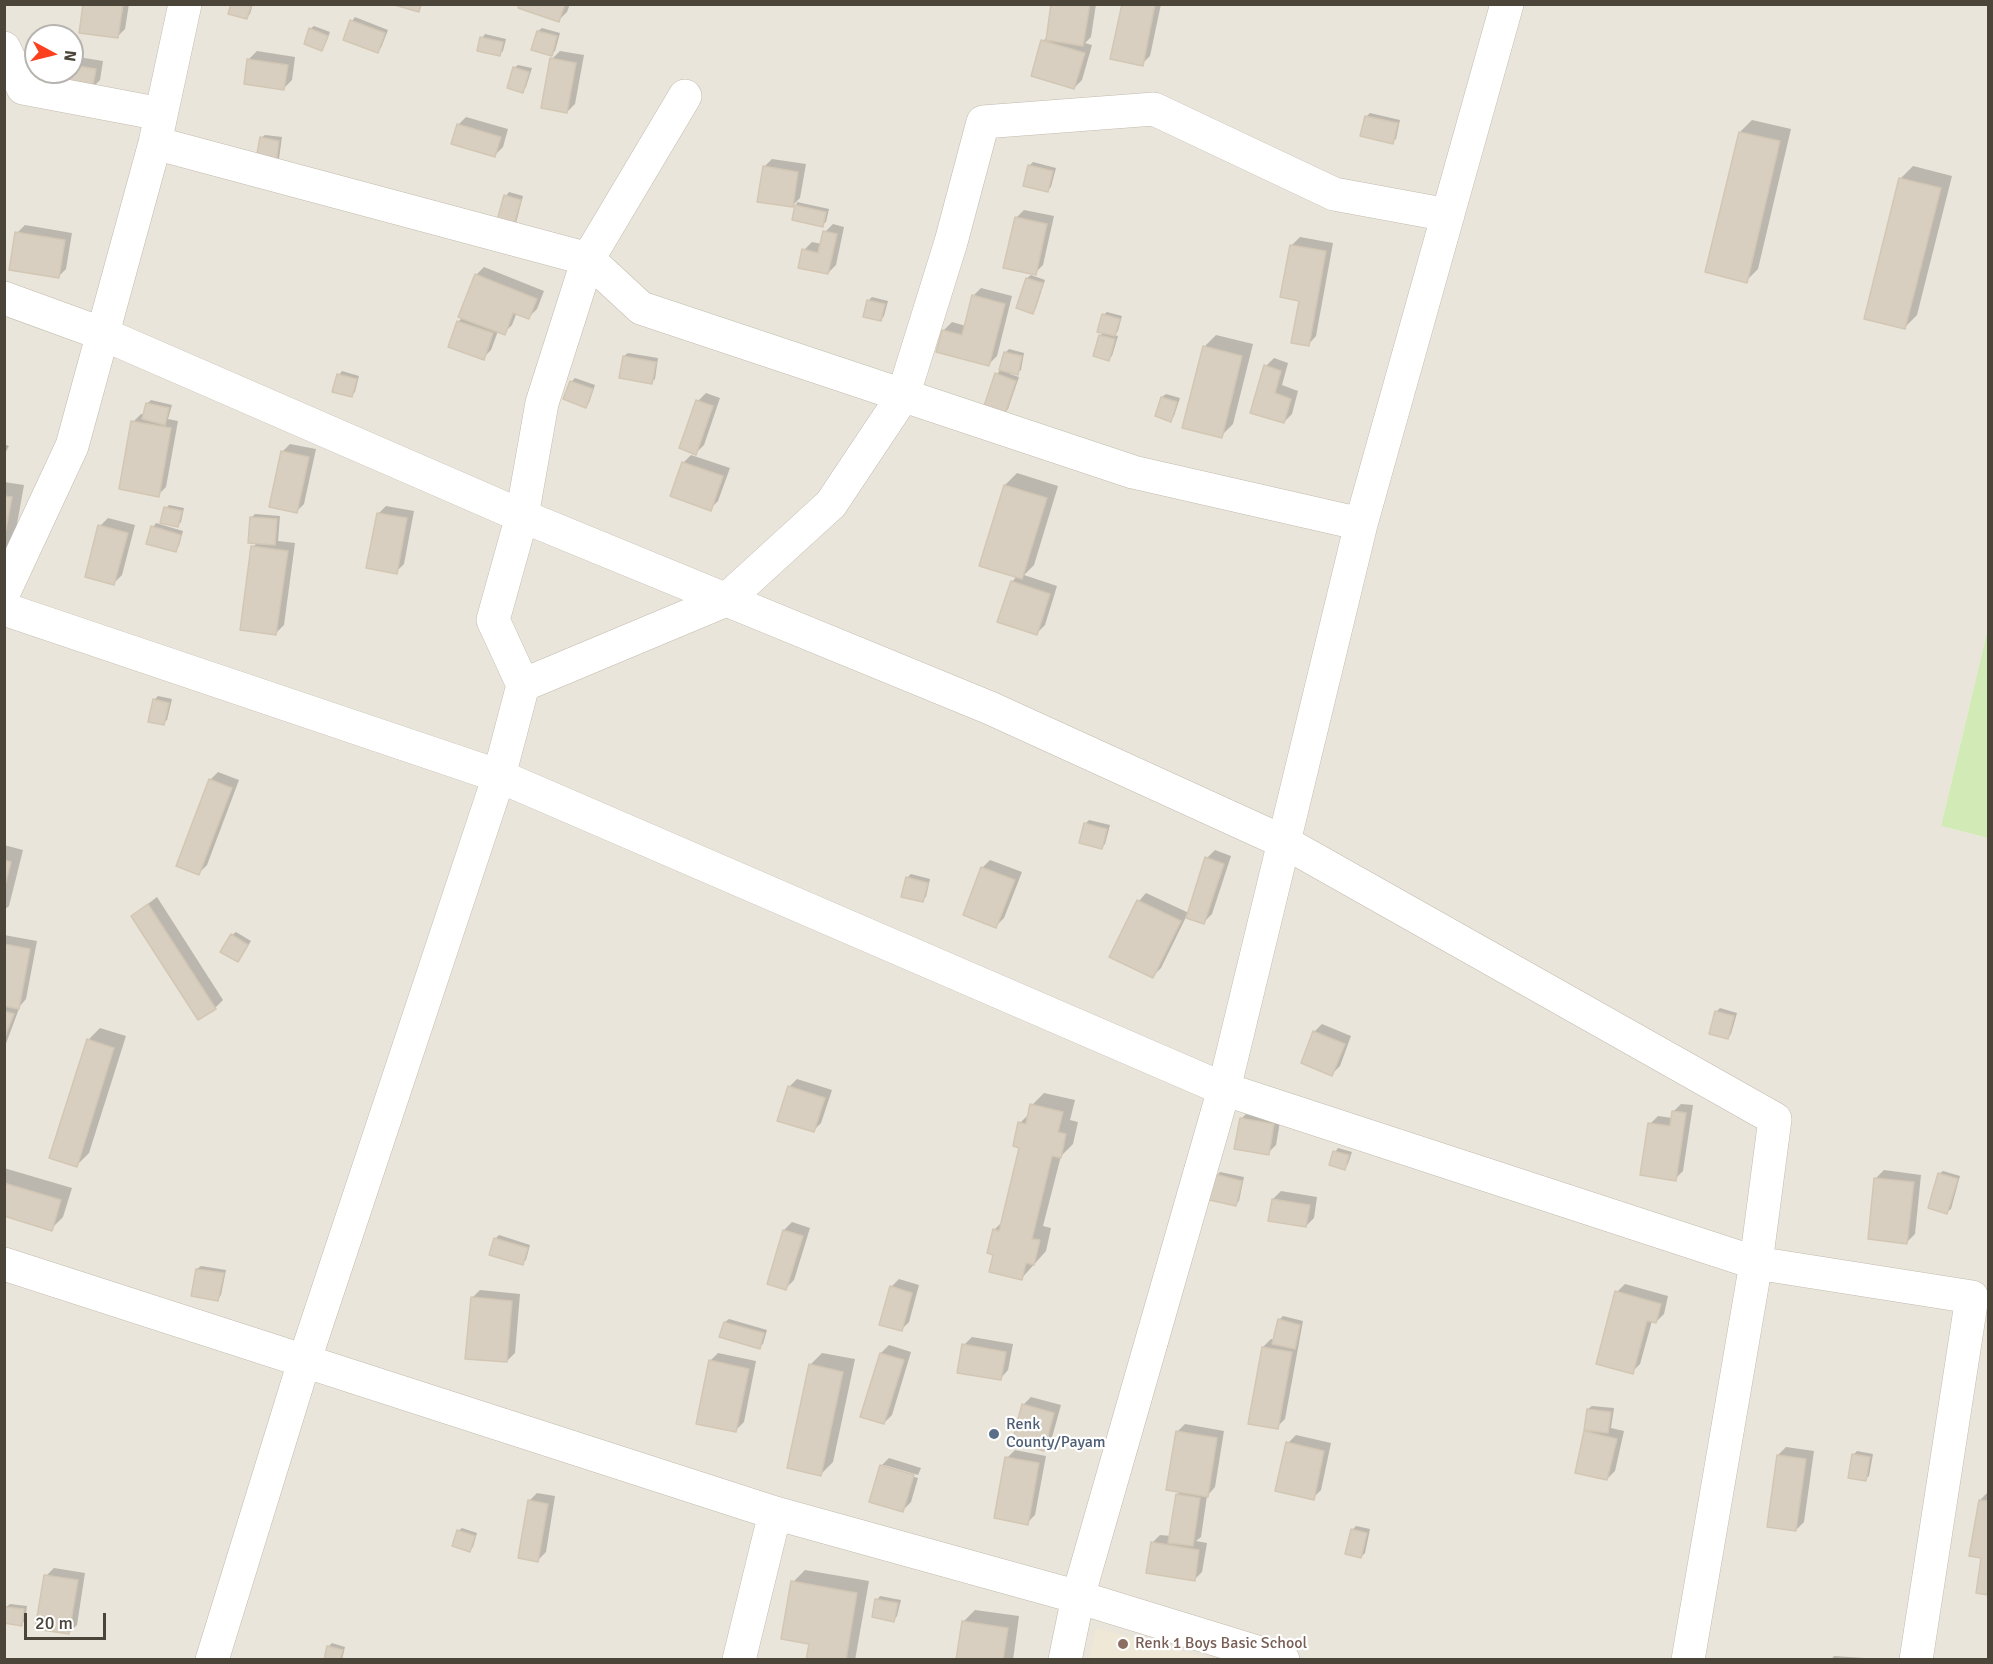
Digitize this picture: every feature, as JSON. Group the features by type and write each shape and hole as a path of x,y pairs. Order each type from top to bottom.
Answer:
{"street":[{"path":"4,592 72,446 158,129 185,4"},
{"path":"1065,1659 1078,1597 1224,1089 1361,524 1507,4"},
{"path":"4,48 23,88 588,259 641,308 1134,472 1361,524"},
{"path":"212,1659 304,1362 499,776 523,685 493,621 522,516 542,403 588,259 685,96"},
{"path":"523,685 726,600 831,504 903,396 951,242 983,122 1154,109 1334,194 1448,215"},
{"path":"4,298 103,334 522,516 990,708 1284,842 1775,1119 1756,1263 1688,1659"},
{"path":"4,609 499,776 1224,1089 1756,1263 1972,1297 1916,1659"},
{"path":"4,1264 775,1513 1078,1597 1283,1659"},
{"path":"739,1659 775,1513"}],"shaded area":[{"path":"5,5 1988,5 1988,628 1941,826 1988,838 1988,1659 5,1660"},
{"name":"Renk 1 Boys Basic School","path":"1096,1628 1210,1659 1089,1659"}],"green space":[{"path":"1988,628 1988,838 1941,826"}],"building":[{"path":"83,4 123,4 118,38 84,34 84,24 80,24"},
{"path":"231,4 251,6 247,19 228,14"},
{"path":"391,4 421,4 419,12"},
{"path":"519,4 565,4 559,22 518,8"},
{"path":"1051,4 1090,4 1083,46 1046,40"},
{"path":"1122,4 1155,4 1143,66 1110,59"},
{"path":"350,20 385,33 378,53 343,40"},
{"path":"309,28 328,36 322,51 304,44"},
{"path":"537,31 557,36 552,56 531,50"},
{"path":"480,37 503,42 500,56 477,51"},
{"path":"1041,40 1085,53 1074,89 1031,76"},
{"path":"550,58 576,63 567,113 541,108"},
{"path":"247,59 288,65 284,90 244,84"},
{"path":"84,67 96,69 92,90 55,84 84,84"},
{"path":"513,67 529,72 523,93 507,88"},
{"path":"1365,116 1398,123 1393,144 1360,136"},
{"path":"457,124 501,137 495,157 451,144"},
{"path":"1739,132 1780,141 1747,283 1705,272"},
{"path":"260,137 279,141 276,164 256,160"},
{"path":"1028,165 1053,171 1048,192 1023,186"},
{"path":"763,166 798,172 793,207 757,202"},
{"path":"1899,178 1941,188 1905,329 1864,319"},
{"path":"504,195 521,200 513,228 496,224"},
{"path":"795,205 826,212 823,227 792,220"},
{"path":"1015,217 1047,224 1036,275 1003,268"},
{"path":"823,231 837,234 828,274 798,268 802,249 818,253"},
{"path":"15,232 65,240 59,278 9,270"},
{"path":"1290,245 1326,251 1309,346 1291,343 1299,301 1280,297"},
{"path":"475,274 537,299 529,319 513,313 505,335 458,317"},
{"path":"1026,278 1043,283 1033,314 1016,308"},
{"path":"972,295 1005,304 989,366 936,352 942,330 962,335"},
{"path":"867,300 885,304 881,321 863,317"},
{"path":"1102,314 1120,319 1115,336 1097,332"},
{"path":"457,321 493,333 484,360 448,347"},
{"path":"1099,335 1115,339 1109,361 1093,356"},
{"path":"1203,346 1242,356 1222,438 1182,428"},
{"path":"1004,352 1022,356 1018,375 999,370"},
{"path":"623,356 656,362 652,384 619,378"},
{"path":"1264,365 1281,371 1275,393 1291,399 1284,423 1250,413"},
{"path":"995,373 1016,381 1005,414 984,406"},
{"path":"337,374 357,379 352,397 332,392"},
{"path":"570,381 593,389 586,408 563,399"},
{"path":"1161,397 1177,402 1171,422 1155,416"},
{"path":"696,400 713,406 696,455 679,448"},
{"path":"146,403 169,408 165,425 142,419"},
{"path":"131,421 171,428 159,497 119,489"},
{"path":"281,451 309,457 297,513 269,507"},
{"path":"682,462 723,476 711,511 670,496"},
{"path":"1004,485 1047,498 1022,579 979,566"},
{"path":"4,496 12,497 4,539"},
{"path":"164,507 182,511 178,527 160,523"},
{"path":"377,513 407,518 397,574 366,568"},
{"path":"250,517 277,519 275,545 248,543"},
{"path":"98,525 128,533 114,585 85,577"},
{"path":"151,526 181,535 176,552 146,544"},
{"path":"251,546 288,551 276,635 240,630"},
{"path":"1011,581 1050,594 1037,635 997,622"},
{"path":"153,699 169,703 164,725 148,722"},
{"path":"209,779 232,788 199,875 176,866"},
{"path":"1084,823 1107,829 1102,849 1079,843"},
{"path":"1205,857 1224,864 1204,924 1186,918"},
{"path":"4,860 11,862 4,889"},
{"path":"981,867 1015,880 996,928 963,915"},
{"path":"906,877 928,883 923,902 901,897"},
{"path":"1137,900 1181,921 1153,978 1109,957"},
{"path":"148,904 216,1009 198,1020 131,916"},
{"path":"231,934 248,945 238,962 220,952"},
{"path":"4,944 30,949 19,1009 4,1006"},
{"path":"4,1011 14,1014 4,1039"},
{"path":"1715,1011 1734,1016 1728,1039 1709,1034"},
{"path":"1313,1031 1345,1044 1332,1076 1301,1063"},
{"path":"87,1039 114,1048 77,1167 49,1158"},
{"path":"788,1086 825,1098 814,1132 777,1121"},
{"path":"1030,1104 1063,1112 1058,1132 1066,1134 1061,1158 1052,1156 1032,1239 1040,1240 1034,1265 1026,1263 1022,1280 989,1272 993,1255 987,1253 993,1229 999,1231 1019,1148 1013,1146 1018,1122 1026,1124"},
{"path":"1672,1111 1686,1113 1676,1181 1640,1175 1648,1123 1670,1126"},
{"path":"1240,1118 1274,1124 1269,1155 1234,1149"},
{"path":"1333,1151 1349,1155 1345,1170 1329,1165"},
{"path":"1938,1173 1958,1179 1947,1214 1928,1208"},
{"path":"1215,1174 1242,1181 1236,1206 1209,1200"},
{"path":"1874,1178 1914,1182 1907,1244 1868,1239"},
{"path":"4,1183 61,1200 52,1231 4,1216"},
{"path":"1272,1199 1310,1205 1306,1227 1268,1221"},
{"path":"783,1230 803,1236 786,1290 767,1284"},
{"path":"494,1238 528,1248 523,1265 489,1255"},
{"path":"196,1269 224,1273 218,1301 191,1296"},
{"path":"890,1286 912,1293 902,1331 879,1325"},
{"path":"1615,1291 1661,1304 1656,1323 1647,1321 1633,1374 1596,1364"},
{"path":"471,1297 512,1301 507,1362 465,1359"},
{"path":"1278,1319 1300,1325 1295,1349 1272,1344"},
{"path":"724,1322 764,1333 760,1349 719,1337"},
{"path":"962,1344 1006,1352 1001,1380 957,1373"},
{"path":"1262,1347 1292,1352 1278,1429 1248,1424"},
{"path":"880,1353 904,1360 884,1424 860,1417"},
{"path":"709,1360 749,1369 736,1432 696,1424"},
{"path":"809,1364 843,1372 821,1476 787,1468"},
{"path":"1022,1404 1054,1413 1044,1451 1012,1442"},
{"path":"1587,1409 1611,1412 1608,1433 1584,1430"},
{"path":"1176,1431 1217,1438 1208,1497 1166,1490"},
{"path":"1584,1431 1617,1439 1607,1480 1575,1473"},
{"path":"1286,1442 1324,1451 1314,1500 1275,1491"},
{"path":"1852,1454 1870,1457 1866,1481 1848,1478"},
{"path":"1777,1455 1806,1459 1796,1531 1767,1527"},
{"path":"1005,1457 1039,1463 1028,1525 994,1518"},
{"path":"880,1465 914,1475 903,1512 869,1502"},
{"path":"1176,1494 1200,1498 1193,1546 1168,1543"},
{"path":"528,1500 548,1504 538,1562 518,1558"},
{"path":"1979,1500 1988,1501 1988,1595 1976,1593 1981,1558 1969,1556"},
{"path":"1351,1529 1367,1533 1361,1558 1345,1554"},
{"path":"457,1530 475,1536 470,1552 452,1546"},
{"path":"1151,1542 1199,1550 1195,1581 1146,1573"},
{"path":"44,1575 78,1580 69,1634 35,1629"},
{"path":"791,1581 857,1593 846,1660 806,1660 809,1644 781,1639"},
{"path":"875,1599 898,1603 894,1622 872,1617"},
{"path":"5,1607 24,1609 22,1626 4,1623"},
{"path":"962,1621 1008,1628 1003,1660 956,1660"},
{"path":"327,1646 343,1650 340,1660 324,1660"}],"place":[{"name":"Renk County/Payam","path":"994,1434"},
{"name":"Renk 1 Boys Basic School","path":"1123,1644"}]}
